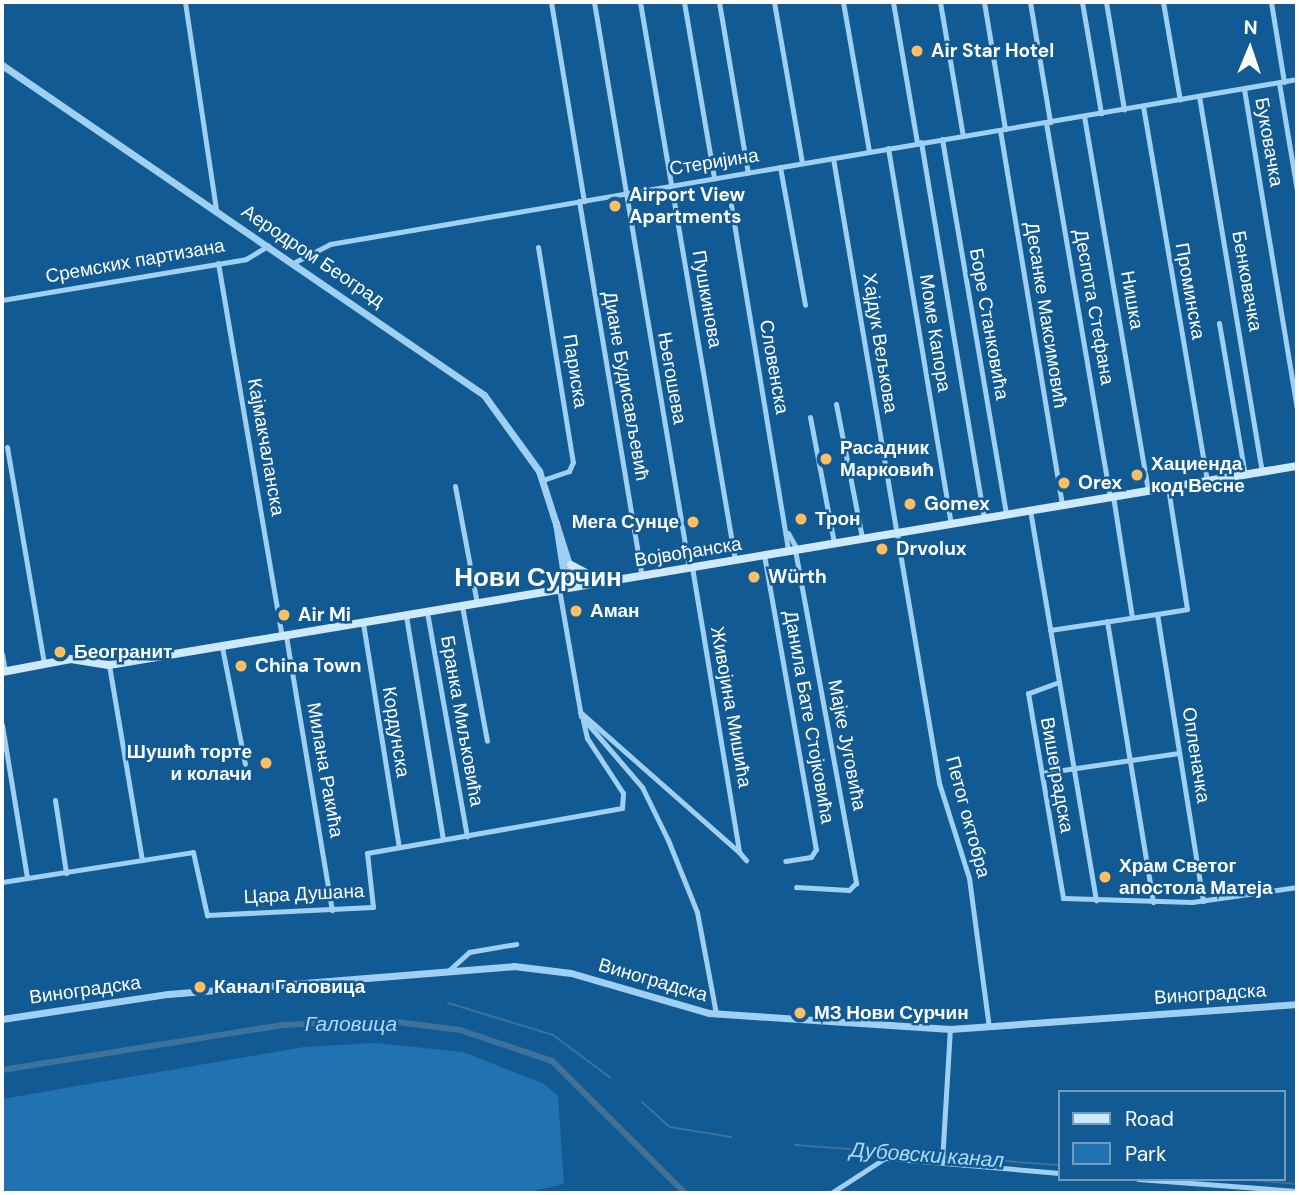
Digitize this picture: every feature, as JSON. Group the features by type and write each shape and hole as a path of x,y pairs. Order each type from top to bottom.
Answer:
{"main road":[{"name":"Војвођанска","path":"3,671 71,659 109,666 1297,466"},
{"path":"571,565 606,582"}],"street":[{"path":"186,2 216,209"},
{"name":"Диане Будисављевић","path":"551,2 642,576"},
{"name":"Његошева","path":"594,2 690,568"},
{"name":"Пушкинова","path":"640,2 735,560"},
{"path":"684,2 714,178"},
{"path":"719,2 748,173"},
{"path":"774,2 802,163"},
{"path":"843,2 869,151"},
{"path":"893,2 984,518"},
{"path":"940,2 963,136"},
{"name":"Десанке Максимовић","path":"984,2 1062,505"},
{"name":"Деспота Стефана","path":"1030,2 1132,617"},
{"path":"1082,2 1101,113"},
{"path":"1106,2 1124,109"},
{"path":"1163,2 1180,100"},
{"path":"1271,2 1297,191"},
{"name":"Аеродром Београд","path":"2,65 471,383 518,433 543,480 576,586"},
{"name":"Стеријина","path":"295,262 330,244 1297,79"},
{"name":"Буковачка","path":"1244,89 1297,408"},
{"name":"Бенковачка","path":"1199,96 1262,472"},
{"name":"Проминска","path":"1143,106 1207,481"},
{"name":"Нишка","path":"1084,116 1148,490"},
{"name":"Боре Станковића","path":"942,139 1006,514"},
{"name":"Моме Капора","path":"888,148 951,523"},
{"name":"Хајдук Вељкова","path":"833,158 896,533"},
{"path":"779,167 805,305"},
{"name":"Словенска","path":"731,205 793,550"},
{"name":"Сремских партизана","path":"2,300 253,257 269,245"},
{"name":"Париска","path":"538,247 573,463 569,471 543,480"},
{"name":"Кајмакчаланска","path":"218,264 284,636"},
{"path":"1219,323 1245,475"},
{"path":"836,404 862,538"},
{"path":"810,417 834,543"},
{"path":"7,447 44,664"},
{"path":"455,486 477,603"},
{"path":"1050,630 1187,609 1168,487"},
{"name":"Вишеградска","path":"1030,510 1096,900 1063,898 1028,691 1059,682"},
{"name":"Аеродром Београд","path":"556,519 562,589"},
{"name":"Петог октобра","path":"896,533 939,783 969,878 989,1027"},
{"name":"Мајке Југовића","path":"793,550 856,883 849,890 796,887"},
{"name":"Данила Бате Стојковића","path":"764,555 816,849 808,858 785,861"},
{"name":"Живојина Мишића","path":"690,568 739,852"},
{"path":"562,589 580,712 583,720 642,787 668,839 697,912 716,1014"},
{"path":"462,606 486,741"},
{"name":"Бранка Миљковића","path":"427,612 467,835"},
{"name":"Опленачка","path":"1157,614 1203,901"},
{"path":"406,616 443,839"},
{"path":"1107,621 1153,902"},
{"name":"Кордунска","path":"363,623 399,847"},
{"name":"Милана Ракића","path":"284,636 332,909"},
{"path":"222,647 245,764"},
{"path":"2,654 3,671"},
{"path":"109,666 142,860"},
{"path":"580,712 746,860"},
{"name":"Цара Душана","path":"2,882 195,853 206,915 373,907 366,855 624,806 624,793 587,738 583,720"},
{"path":"2,724 27,878"},
{"path":"1042,773 1179,753"},
{"path":"55,800 66,873"},
{"path":"1096,900 1203,901 1297,887"},
{"path":"446,973 469,952 516,944"},
{"name":"Виноградска","path":"2,1019 168,994 508,966 555,970 716,1014 950,1029 1297,1004"},
{"path":"942,1161 950,1029"},
{"path":"831,1193 883,1158 1058,1173"},
{"path":"1164,1181 1297,1191"}],"green space":[{"path":"375,1043 463,1052 544,1084 558,1096 564,1184 523,1193 2,1193 2,1099 304,1047"}],"waterway":[{"name":"Дубовски канал","path":"448,1003 553,1035 611,1078"},
{"name":"Галовица","path":"2,1070 284,1025 381,1020 460,1030 552,1061 685,1193"},
{"name":"Дубовски канал","path":"642,1102 670,1127 731,1137"},
{"name":"Дубовски канал","path":"795,1145 940,1156"},
{"name":"Дубовски канал","path":"945,1157 1058,1165"},
{"name":"Дубовски канал","path":"1263,1181 1297,1184"}],"place":[{"name":"Air Star Hotel","path":"917,51"},
{"name":"Airport View Apartments","path":"615,206"},
{"name":"Расадник Марковић","path":"826,459"},
{"name":"Хациенда код Весне","path":"1137,475"},
{"name":"Orex","path":"1064,483"},
{"name":"Gomex","path":"910,504"},
{"name":"Трон","path":"801,519"},
{"name":"Мега Сунце","path":"693,522"},
{"name":"Drvolux","path":"882,549"},
{"name":"Würth","path":"754,577"},
{"name":"Аман","path":"576,611"},
{"name":"Air Mi","path":"284,615"},
{"name":"Београнит","path":"60,652"},
{"name":"China Town","path":"241,666"},
{"name":"Шушић торте и колачи","path":"266,763"},
{"name":"Храм Светог апостола Матеја","path":"1105,877"},
{"name":"Канал Галовица","path":"200,987"},
{"name":"МЗ Нови Сурчин","path":"800,1013"}],"district":[{"name":"Нови Сурчин","path":"538,578"}]}
